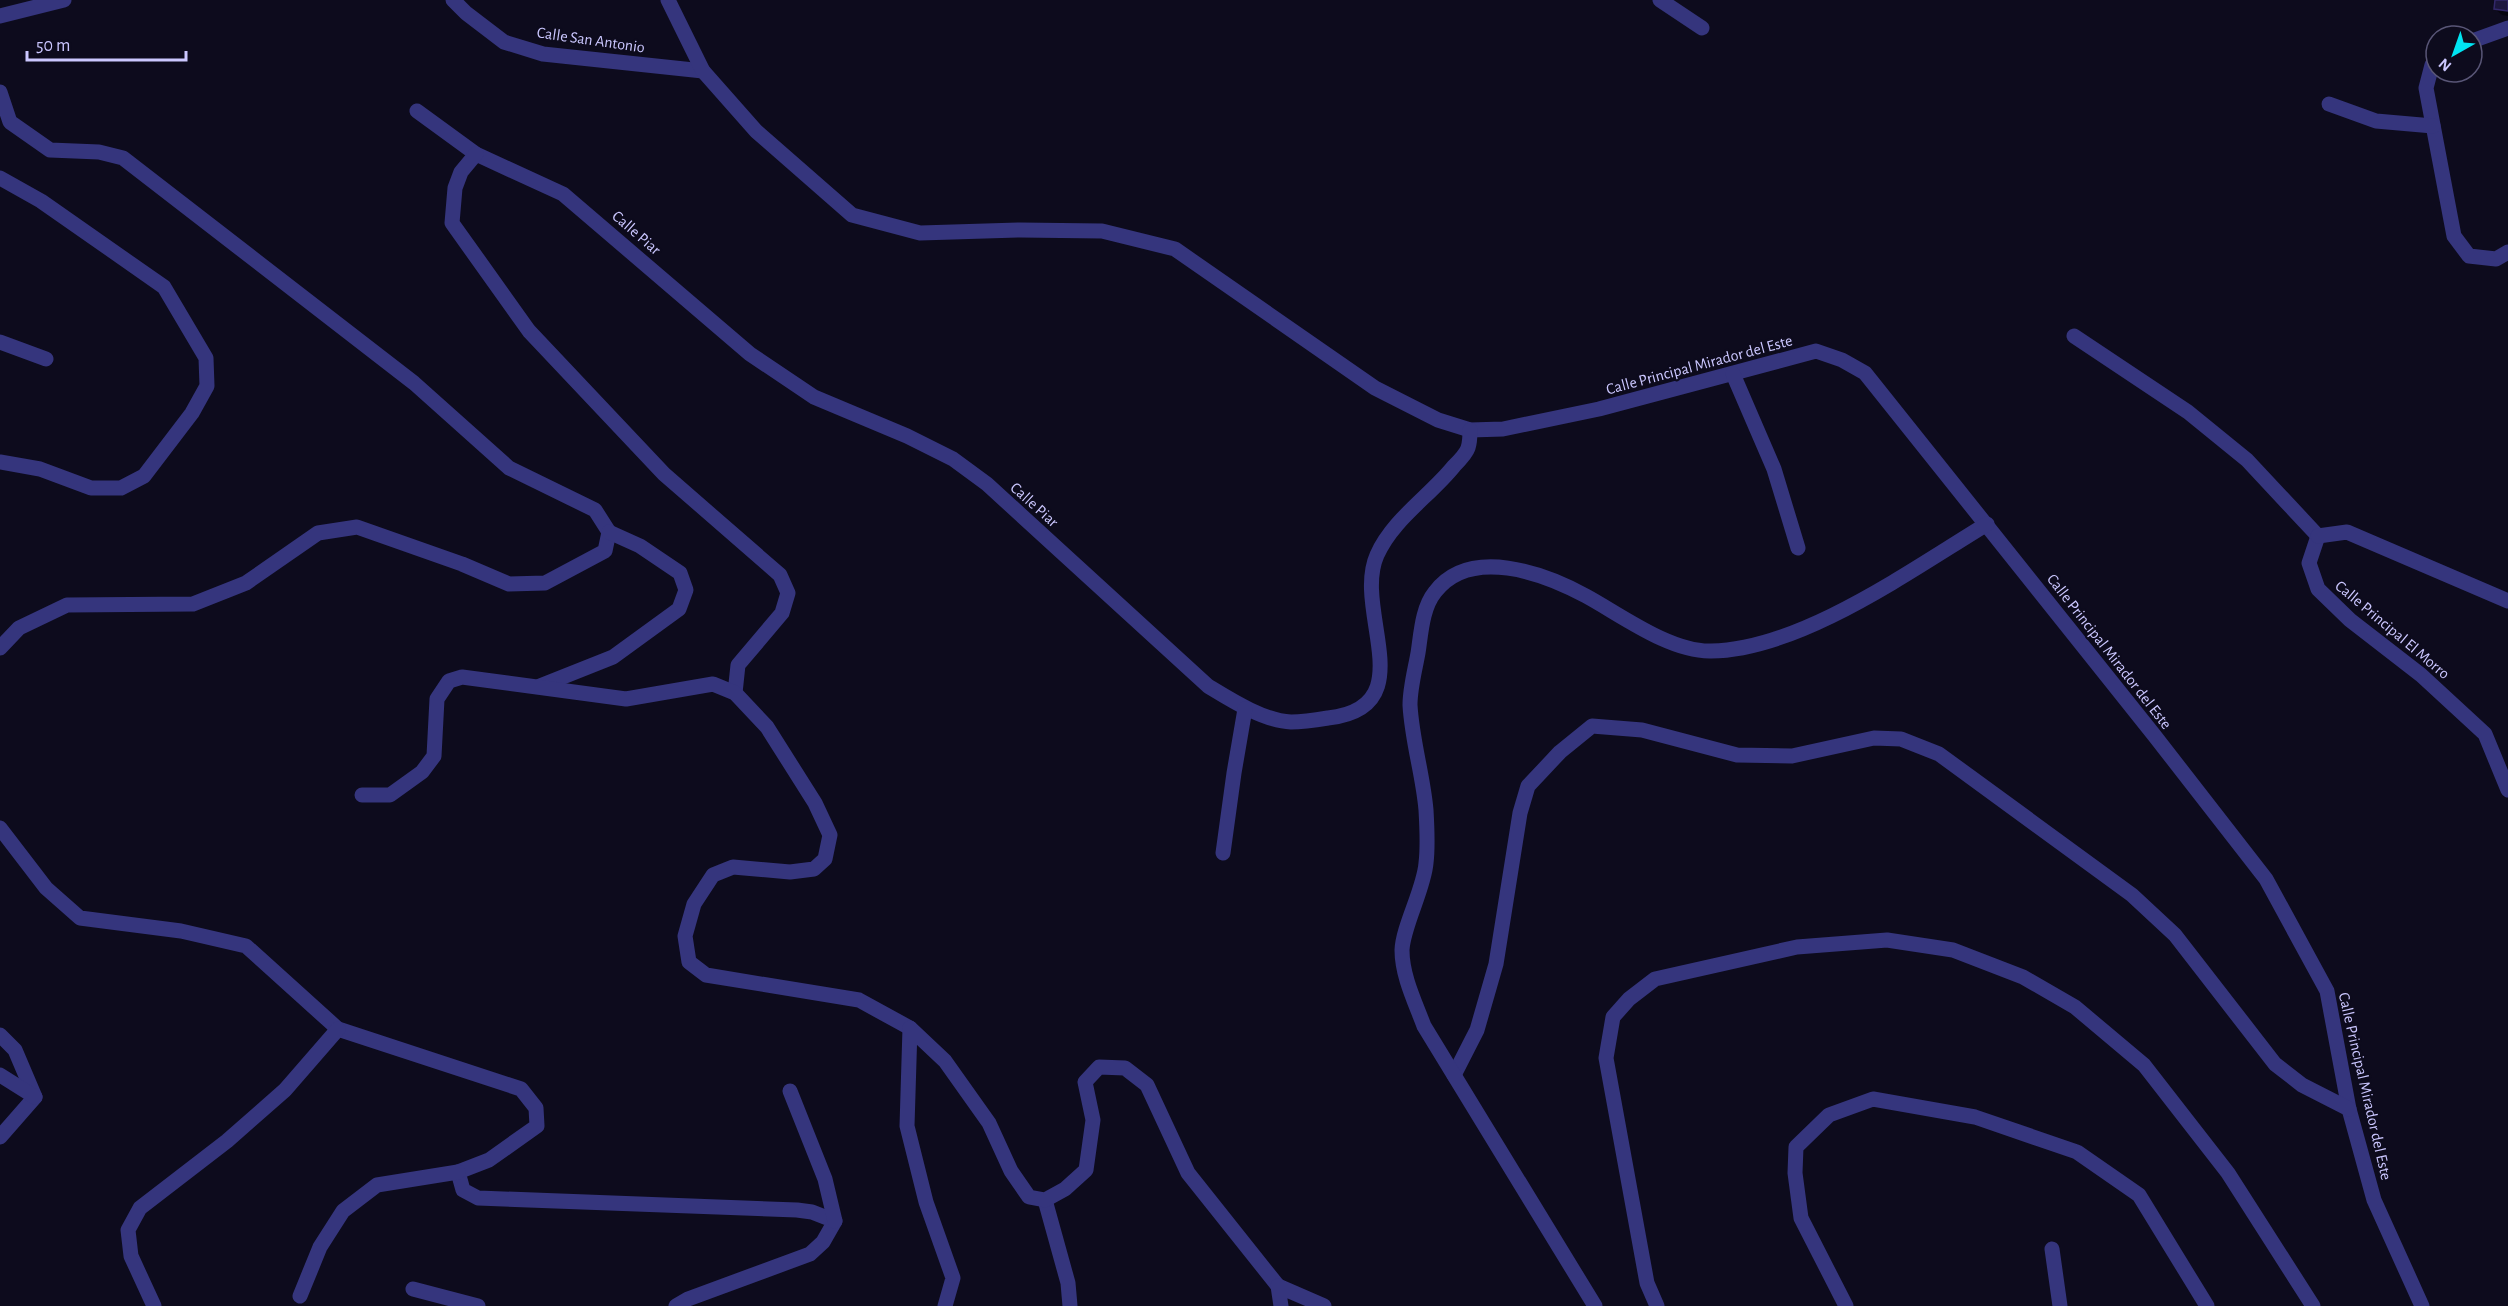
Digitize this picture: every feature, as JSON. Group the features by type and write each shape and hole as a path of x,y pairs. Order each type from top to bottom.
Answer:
{"street":[{"path":"0,16 64,0"},
{"name":"Calle San Antonio","path":"453,0 465,13 504,42 543,54 703,71"},
{"name":"Calle Principal Mirador del Este","path":"668,0 703,71 756,131 852,215 920,233 1020,230 1102,231 1175,249 1375,388 1437,420 1470,430 1503,429 1599,409 1816,351 1842,360 1865,373 1987,524 2266,879 2327,991 2349,1109 2374,1200 2422,1306"},
{"path":"1660,0 1702,28"},
{"path":"2484,37 2508,28"},
{"path":"2427,84 2454,236 2469,256 2496,259 2508,252"},
{"path":"0,92 10,122 50,150 99,152 123,158 414,383 509,468 595,510 609,532 640,546 680,573 686,590 679,609 613,657 537,687"},
{"path":"2329,104 2376,121 2433,126"},
{"name":"Calle Piar","path":"417,111 476,154 563,194 750,354 814,397 907,436 962,465 987,484 1208,686 1245,709 1289,722 1331,718 1359,711 1374,697 1382,675 1372,588 1376,557 1393,529 1439,485 1468,449 1470,430"},
{"path":"476,154 461,172 454,188 453,223 529,331 664,474 780,575 788,593 782,613 738,665 735,693"},
{"path":"0,178 41,201 164,287 206,358 207,386 192,413 144,476 121,488 91,488 40,469 0,462"},
{"path":"2074,336 2188,412 2247,460 2318,536 2347,532 2508,601"},
{"path":"0,342 46,359"},
{"path":"1733,374 1774,469 1798,548"},
{"path":"1594,1306 1424,1026 1407,982 1402,949 1426,864 1426,810 1414,747 1410,702 1422,622 1434,592 1458,572 1491,566 1530,573 1582,593 1671,643 1706,651 1737,651 1794,634 1878,590 1987,524"},
{"path":"0,648 19,628 67,605 193,604 246,584 318,532 357,527 462,564 509,584 518,584 545,583 566,574 605,551 609,532"},
{"name":"Calle Principal El Morro","path":"2318,536 2309,563 2318,589 2350,620 2421,675 2485,734 2508,790"},
{"path":"362,795 390,795 422,772 434,756 437,699 449,681 462,677 626,699 713,684 735,693 767,727 814,803 830,835 825,859 814,870 790,872 733,867 713,875 694,904 685,936 688,962 706,975 859,1000 910,1028 945,1061 989,1123 1011,1171 1029,1197 1045,1200 1065,1189 1086,1170 1093,1120 1085,1082 1099,1067 1125,1068 1147,1085 1188,1173 1278,1286 1324,1306"},
{"path":"1223,854 1245,709"},
{"path":"1454,1075 1477,1030 1496,964 1520,813 1528,786 1560,752 1592,726 1642,730 1737,755 1792,756 1874,738 1901,739 1939,754 2132,895 2175,935 2275,1064 2302,1085 2349,1109"},
{"path":"0,828 46,888 80,918 181,931 246,946 338,1029 521,1089 536,1108 537,1126 489,1160 458,1172 377,1185 343,1211 320,1246 300,1296"},
{"path":"1657,1306 1647,1283 1606,1058 1613,1017 1629,999 1655,979 1797,947 1887,940 1953,950 2023,977 2075,1007 2144,1065 2228,1173 2313,1306"},
{"path":"910,1028 907,1126 926,1202 953,1278 945,1306"},
{"path":"154,1306 131,1256 128,1230 140,1208 227,1141 285,1090 338,1029"},
{"path":"0,1035 15,1050 34,1097"},
{"path":"0,1075 34,1097"},
{"path":"676,1306 688,1299 810,1254 823,1242 835,1221 825,1179 790,1092"},
{"path":"0,1137 34,1097"},
{"path":"1846,1306 1801,1218 1795,1173 1796,1147 1829,1115 1873,1099 1975,1117 2077,1152 2139,1195 2207,1306"},
{"path":"458,1172 463,1190 478,1198 798,1210 812,1212 835,1221"},
{"path":"1045,1200 1068,1282 1070,1306"},
{"path":"2052,1249 2060,1306"},
{"path":"1278,1286 1281,1306"},
{"path":"413,1289 478,1306"}],"building":[{"path":"2495,0 2508,0 2508,11 2494,9"}]}
